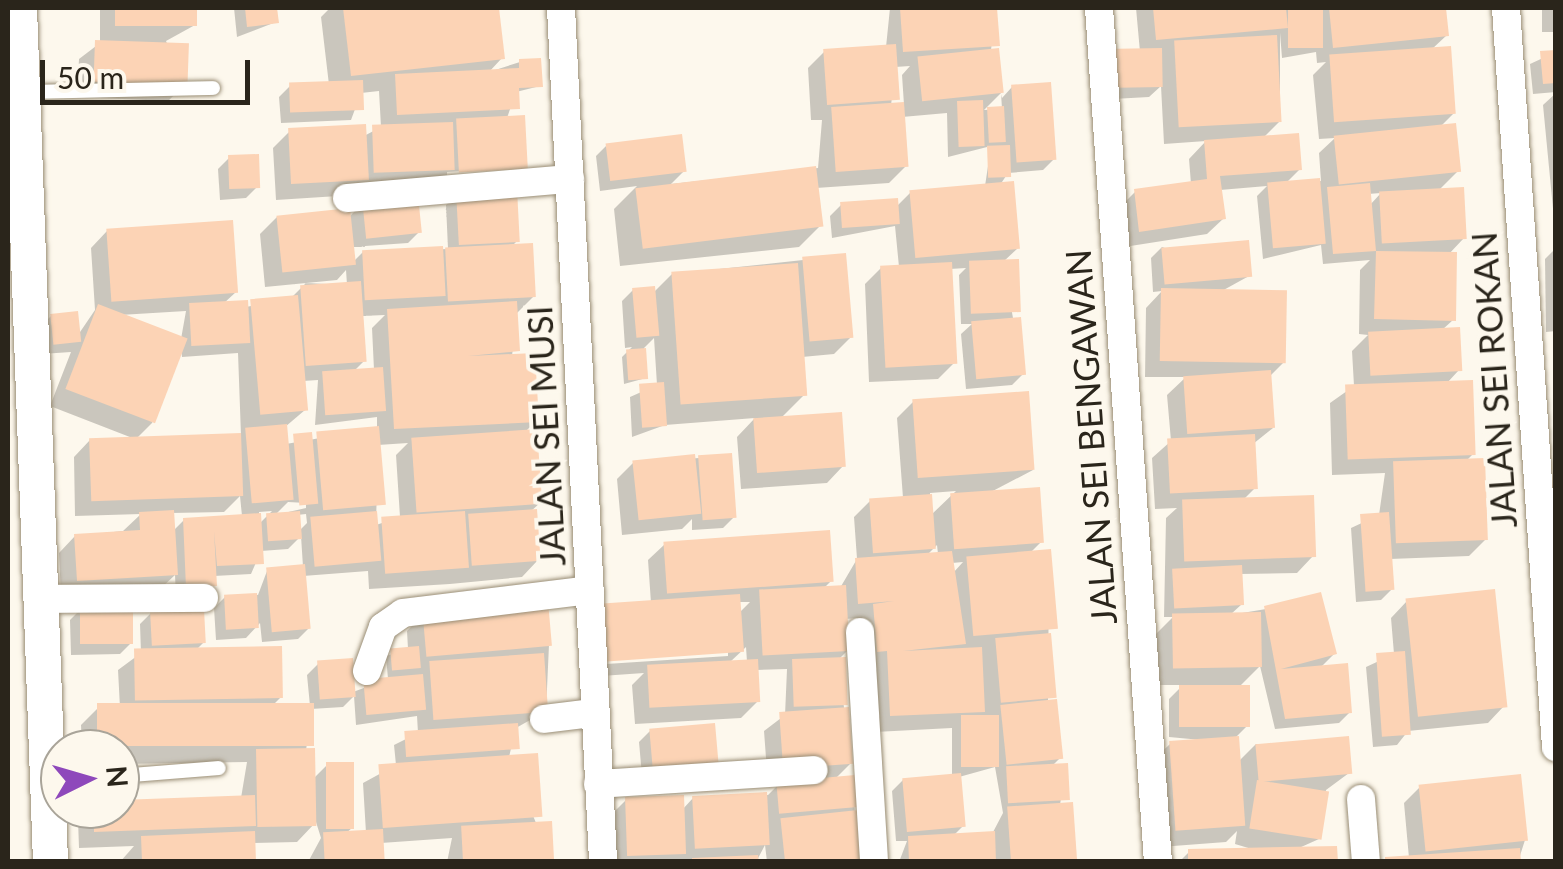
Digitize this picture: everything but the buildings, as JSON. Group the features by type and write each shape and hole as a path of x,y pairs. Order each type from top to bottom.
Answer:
{"street":[{"path":"19,8 22,92 16,200 51,729"},
{"name":"JALAN SEI MUSI","path":"560,8 602,862"},
{"name":"JALAN SEI BENGAWAN","path":"1099,8 1158,862"},
{"name":"JALAN SEI ROKAN","path":"1506,8 1556,747"},
{"path":"346,198 570,179"},
{"path":"367,671 383,627 403,613 590,590"},
{"path":"43,599 204,598"},
{"path":"860,632 874,862"},
{"path":"544,718 592,713"},
{"path":"598,784 814,770"},
{"path":"1361,799 1366,862"},
{"path":"50,862 52,829"}],"lane":[{"path":"22,92 213,88"},
{"path":"140,774 219,768"}]}
